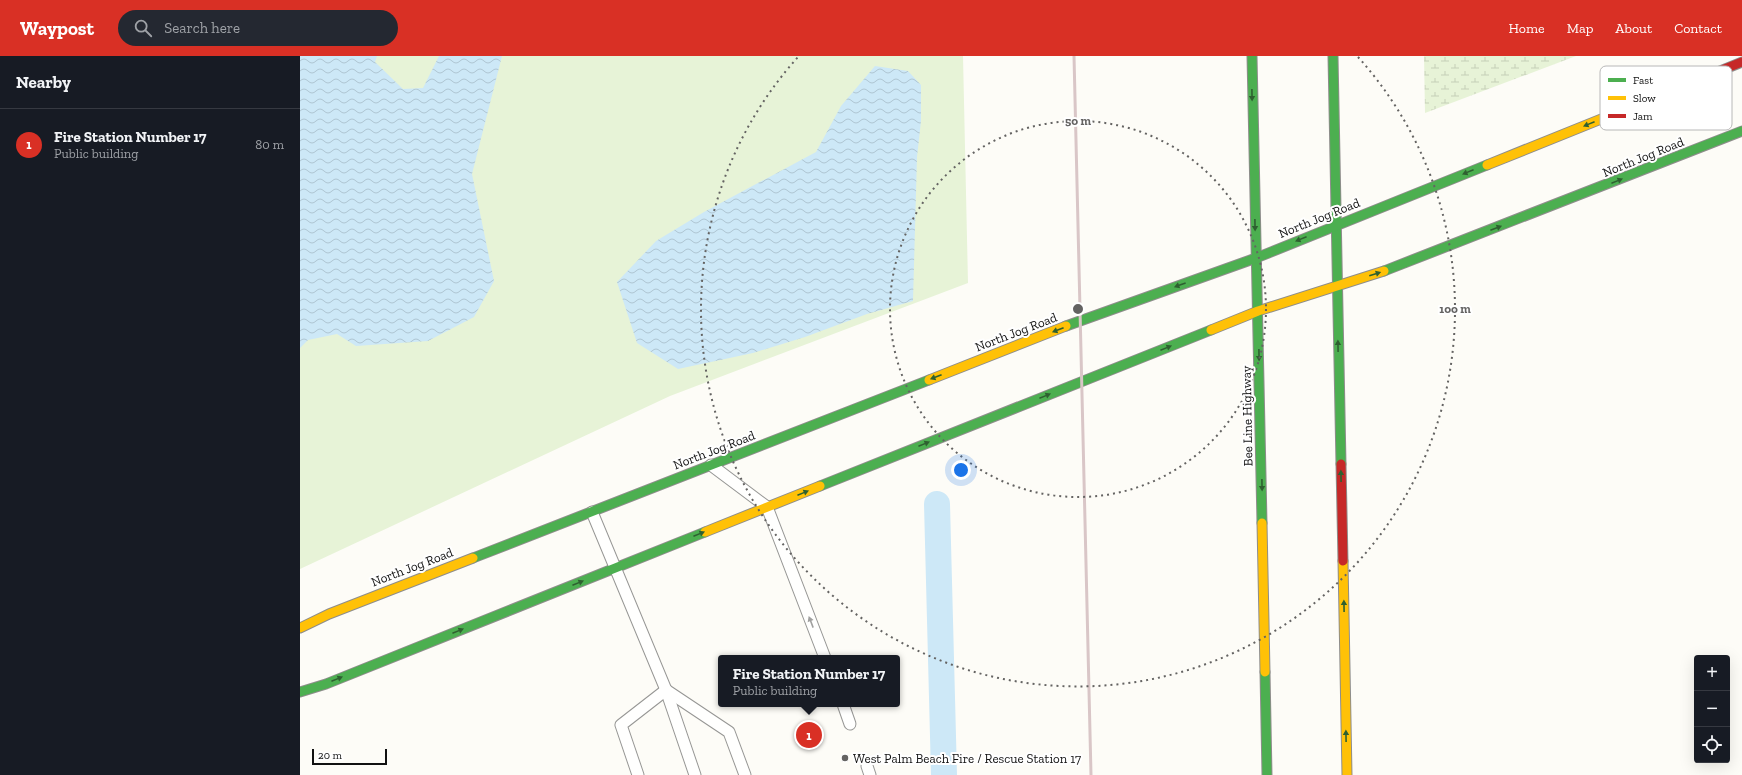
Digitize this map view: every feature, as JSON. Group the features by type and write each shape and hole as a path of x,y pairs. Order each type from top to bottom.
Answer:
{"main road":[{"name":"Bee Line Highway","path":"1252,56 1267,775"},
{"path":"1333,56 1347,775"},
{"name":"North Jog Road","path":"1732,66 1742,62"},
{"name":"North Jog Road","path":"300,628 329,614 1080,321 1256,258 1600,119"},
{"name":"North Jog Road","path":"300,692 334,681 1258,311 1337,285 1378,274 1742,131"}],"lane":[{"path":"711,465 767,507 824,655"},
{"path":"592,512 666,690 695,775"},
{"path":"638,775 621,725 666,690"},
{"path":"666,690 729,732 745,775"},
{"path":"844,707 850,724"}],"green space":[{"path":"300,56 963,56 968,283 670,396 300,569"},
{"path":"1424,56 1576,56 1425,113"}],"water":[{"path":"300,56 377,56 375,62 403,89 423,88 439,56 502,56 472,174 494,281 474,317 428,341 356,346 337,334 308,340 300,348"},
{"path":"875,66 908,71 921,85 921,121 917,157 913,301 867,314 805,337 753,353 678,369 637,343 617,282 656,241 704,212 816,152 841,106"}],"waterway":[{"path":"937,504 944,775"}],"railway":[{"path":"1074,56 1091,775"}],"traffic: fast":[{"path":"1252,56 1262,523"},
{"path":"1333,56 1341,464"},
{"path":"1384,271 1742,131"},
{"path":"1066,326 1256,258 1487,165"},
{"path":"820,486 1211,330"},
{"path":"473,558 929,380"},
{"path":"300,692 326,684 705,532"},
{"path":"1265,672 1267,775"}],"traffic: slow":[{"path":"1487,165 1600,119"},
{"path":"1211,330 1258,311 1384,271"},
{"path":"929,380 1066,326"},
{"path":"705,532 820,486"},
{"path":"1262,523 1265,672"},
{"path":"300,628 329,614 473,558"},
{"path":"1343,561 1347,775"}],"traffic: jam":[{"path":"1732,66 1742,62"},
{"path":"1341,464 1343,561"}],"place":[{"name":"Fire Station Number 17","path":"809,735"},
{"name":"West Palm Beach Fire / Rescue Station 17","path":"845,758"}]}
